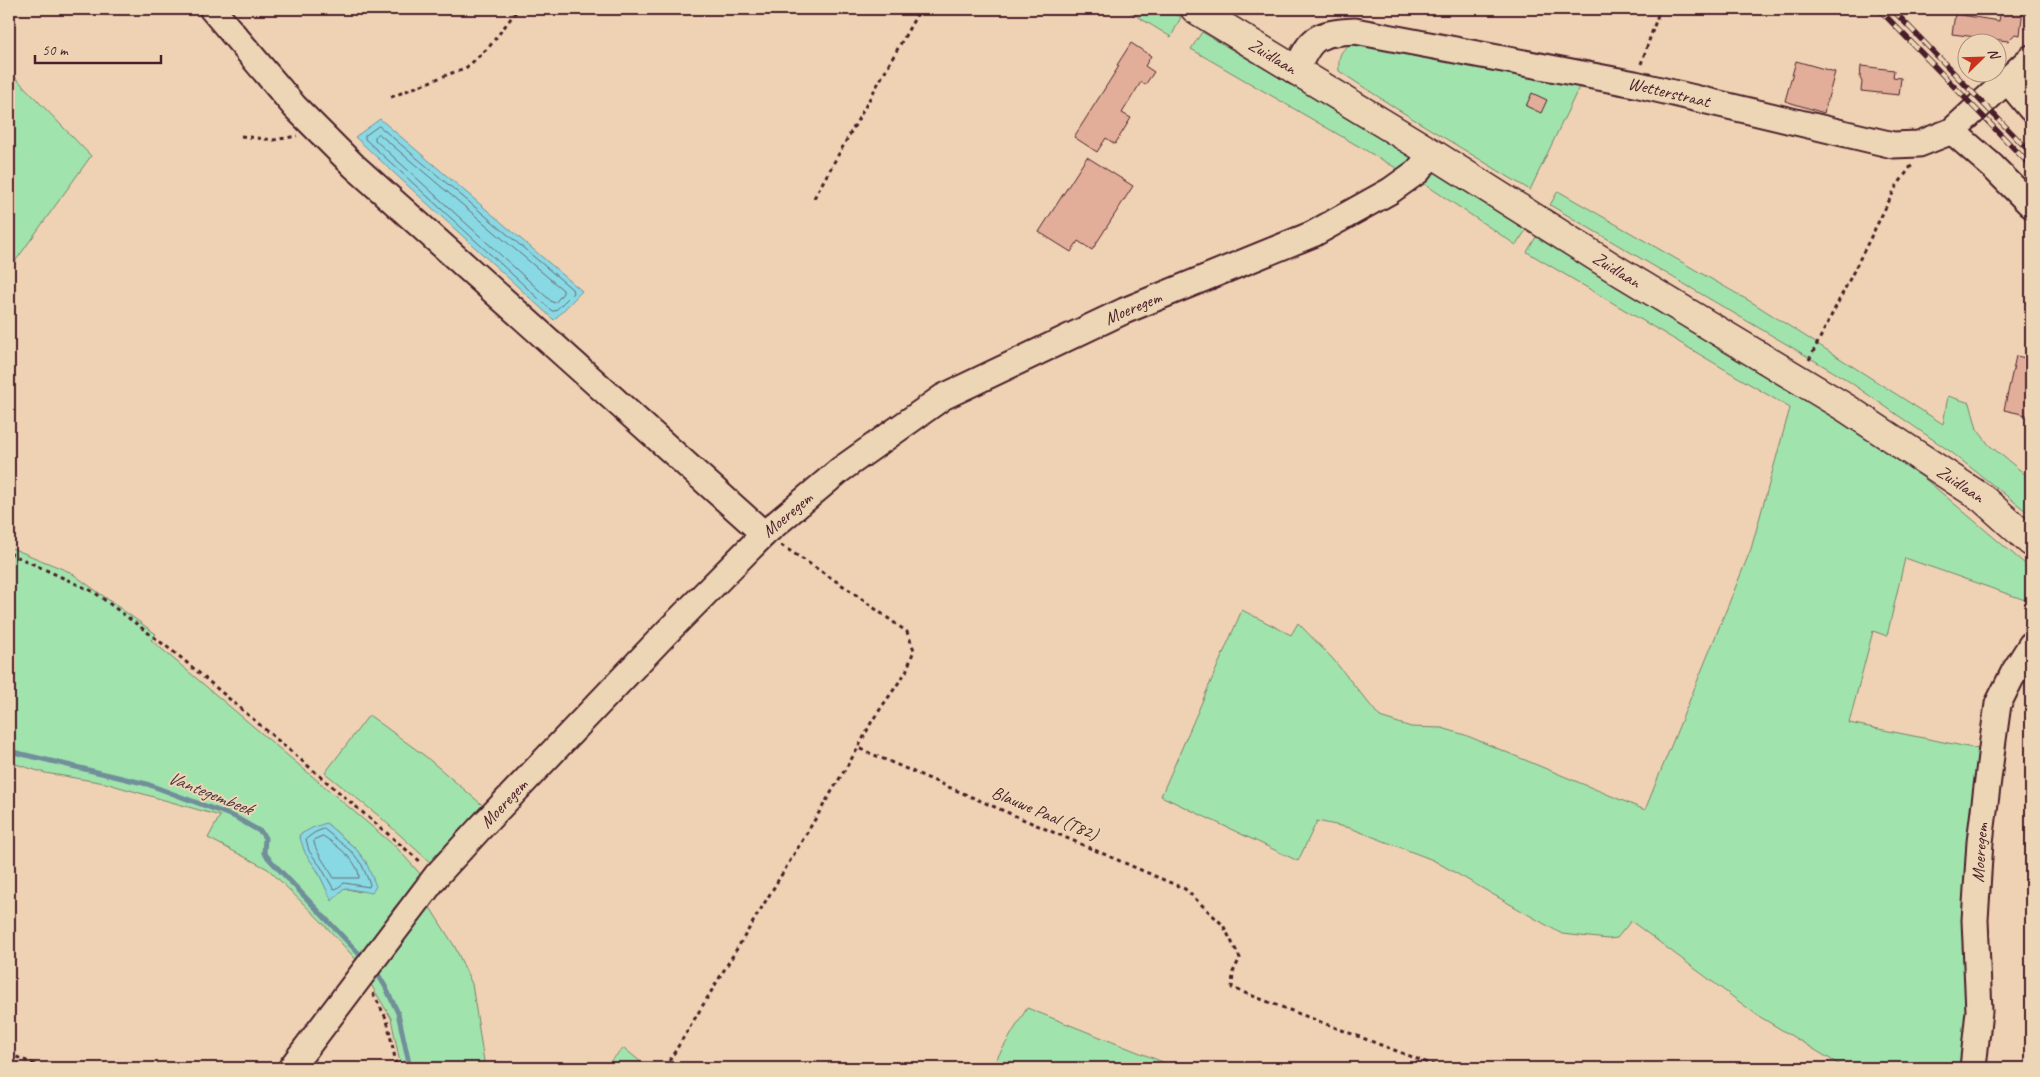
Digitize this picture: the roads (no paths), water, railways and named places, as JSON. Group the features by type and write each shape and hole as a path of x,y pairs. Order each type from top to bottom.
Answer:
{"main road":[{"name":"Zuidlaan","path":"1195,9 1432,153 1617,270 1846,408 1982,498 2031,542"}],"street":[{"path":"212,9 295,107 354,166 764,534"},
{"name":"Wetterstraat","path":"1296,72 1303,53 1314,40 1331,32 1356,31 1635,84 1893,145 1919,144 1942,135 2005,82"},
{"name":"Wetterstraat","path":"2008,79 2031,58"},
{"path":"2008,81 2031,109"},
{"path":"1942,135 1992,166 2031,205"},
{"name":"Moeregem","path":"291,1068 437,875 667,632 764,534 840,470 943,397 1124,311 1313,234 1390,191 1418,171 1432,153"},
{"name":"Moeregem","path":"1973,1068 1979,1011 1975,920 1980,842 1993,740 1998,704 2014,672 2031,646"}],"water":[{"path":"380,119 582,291 554,320 355,137"},
{"path":"326,823 356,849 366,862 376,886 372,893 344,888 332,901 317,870 305,853 299,835"}],"waterway":[{"name":"Vantegembeek","path":"9,751 147,784 235,817 261,832 265,838 264,853 364,959"},
{"name":"Vantegembeek","path":"376,971 398,1013 410,1068"}],"railway":[{"path":"1879,9 2031,166"},
{"path":"1892,9 2031,153"}]}
